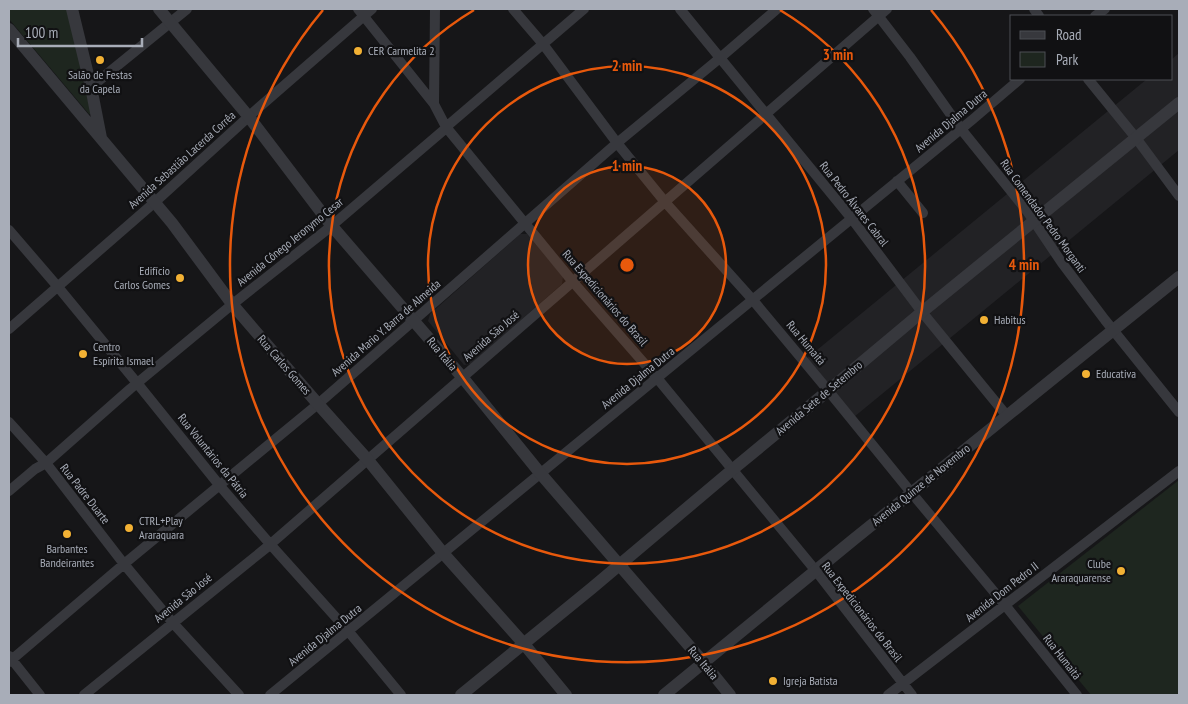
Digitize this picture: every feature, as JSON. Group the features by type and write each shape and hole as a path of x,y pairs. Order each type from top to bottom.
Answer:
{"street":[{"path":"72,9 102,141"},
{"name":"Rua Itália","path":"159,9 249,117 332,225 414,320 540,473 730,695"},
{"path":"91,87 186,9"},
{"name":"Avenida Sebastião Lacerda Corrêa","path":"9,329 155,202 361,12 372,9"},
{"path":"434,104 435,9"},
{"name":"Rua Humaitá","path":"513,9 543,44 617,143 665,202 752,299 829,390 1077,695"},
{"name":"Avenida Cônego Jeronymo Cesar","path":"9,491 35,469 46,463 137,382 332,225 584,9"},
{"name":"Rua Pedro Álvares Cabral","path":"680,9 852,218 922,312 1007,416"},
{"name":"Avenida Mario Y. Barra de Almeida","path":"10,659 318,404 617,143 777,9"},
{"name":"Avenida São José","path":"84,695 270,544 766,115 876,12 887,9"},
{"name":"Rua Expedicionários do Brasil","path":"361,12 434,104 446,127 573,282 657,378 816,571 912,695"},
{"name":"Rua Comendador Pedro Morganti","path":"876,12 961,129 1026,211 1105,320 1179,412"},
{"name":"Rua Carlos Gomes","path":"9,29 155,202 232,304 368,460 443,553 524,644 566,695"},
{"name":"Avenida Djalma Dutra","path":"270,695 1019,80"},
{"path":"1089,80 1136,138 1179,196"},
{"name":"Avenida Sete de Setembro","path":"461,695 922,312 1179,103"},
{"path":"897,181 923,213"},
{"name":"Rua Voluntários da Pátria","path":"9,230 137,382 220,486 349,632 401,695"},
{"name":"Avenida Quinze de Novembro","path":"664,695 1179,277"},
{"name":"Rua Padre Duarte","path":"9,422 46,463 124,564 172,622 239,695"},
{"name":"Avenida Dom Pedro II","path":"888,695 1179,471"},
{"path":"10,659 40,695"}],"shaded area":[{"path":"1179,53 1179,150 854,417 806,359 1146,80 1173,80 1173,58"},
{"path":"520,234 527,234 563,277 562,284 471,364 464,365 428,321 430,314"}],"green space":[{"path":"9,9 68,9 91,114 89,114 9,19"},
{"name":"Clube Araraquarense","path":"1179,480 1179,695 1091,695 1018,606"}],"place":[{"name":"CER Carmelita 2","path":"358,51"},
{"name":"Salão de Festas da Capela","path":"100,60"},
{"name":"Edifício Carlos Gomes","path":"180,278"},
{"name":"Habitus","path":"984,320"},
{"name":"Centro Espírita Ismael","path":"83,354"},
{"name":"Educativa","path":"1086,374"},
{"name":"CTRL+Play Araraquara","path":"129,528"},
{"name":"Barbantes Bandeirantes","path":"67,534"},
{"name":"Clube Araraquarense","path":"1121,571"},
{"name":"Igreja Batista","path":"773,681"}]}
